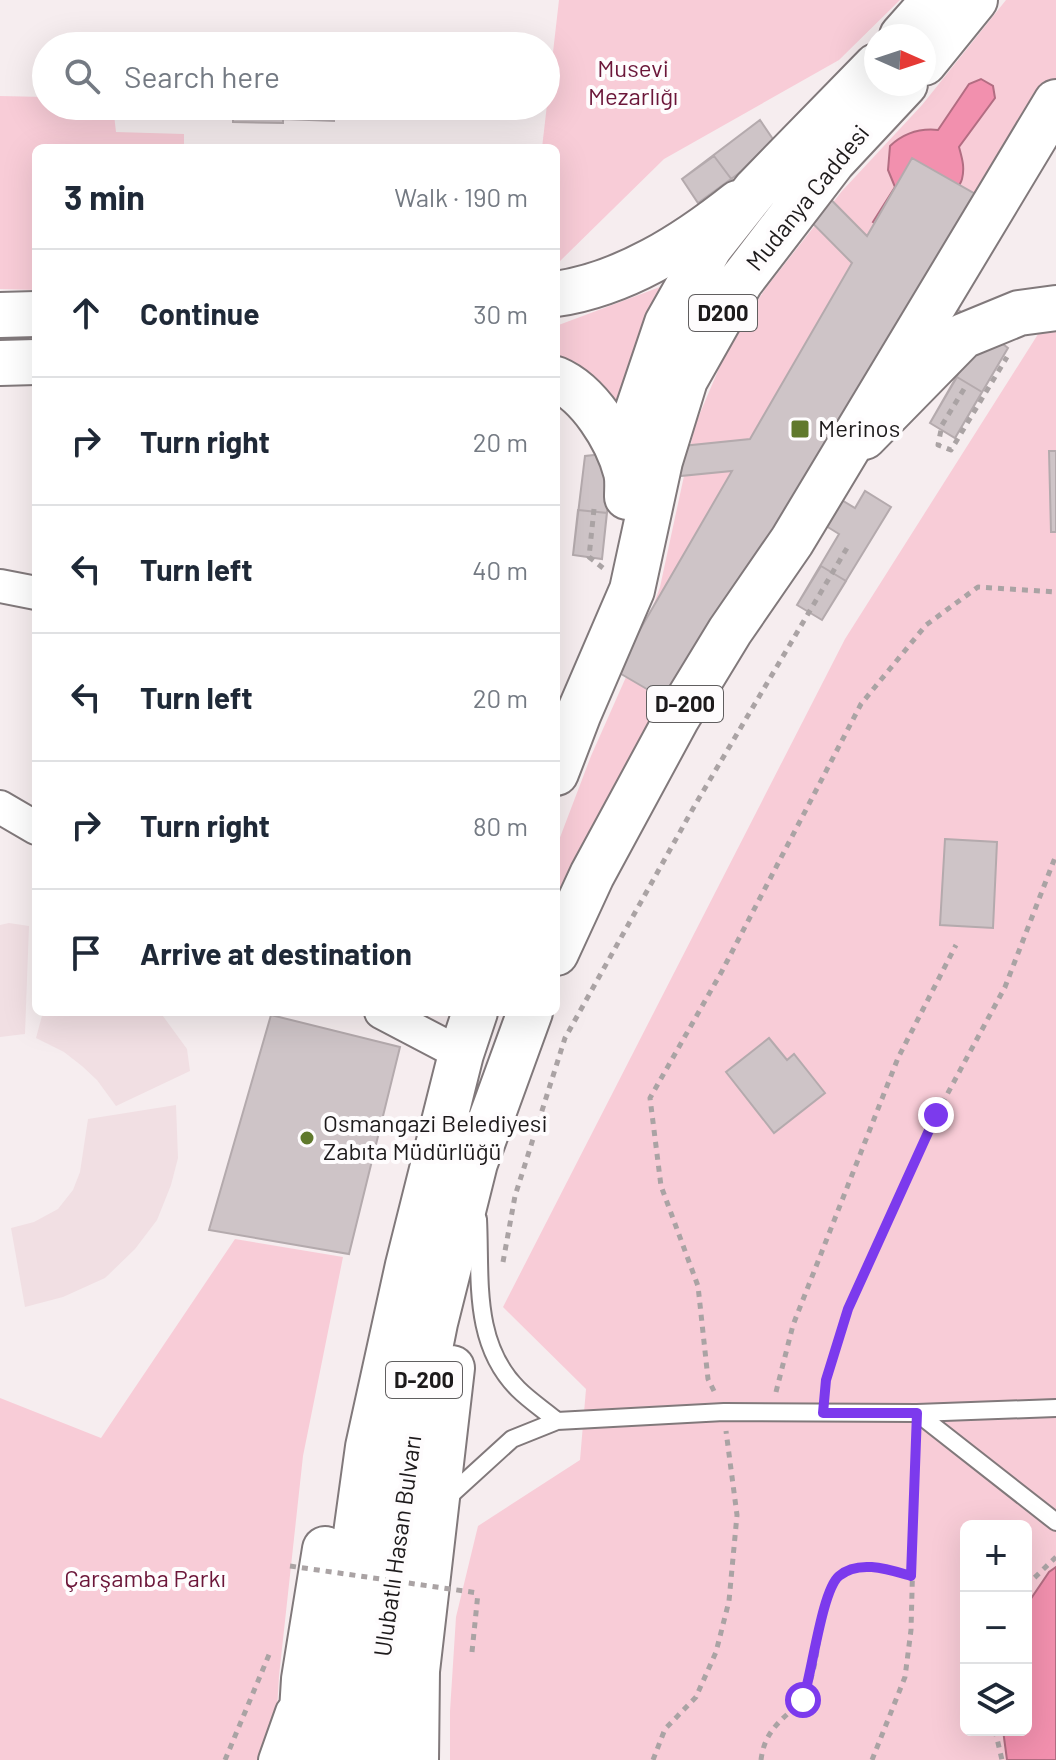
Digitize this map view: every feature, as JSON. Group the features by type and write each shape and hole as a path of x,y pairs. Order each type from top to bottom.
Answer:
{"main road":[{"path":"913,24 934,0"},
{"path":"936,48 975,0"},
{"path":"560,763 632,590 636,415 667,323 710,247 756,189 864,78"},
{"name":"Mudanya Caddesi","path":"632,590 660,461 685,380 741,281 833,161 894,96"},
{"path":"835,467 1056,102"},
{"path":"835,467 955,311 1056,152"},
{"path":"560,293 640,268 701,232 756,189"},
{"path":"835,467 963,336 1019,313 1045,309"},
{"path":"0,315 32,314"},
{"path":"0,363 32,362"},
{"path":"560,381 571,385 604,422 626,472 632,590"},
{"name":"D-200","path":"560,944 592,875 677,718 730,631 792,541 835,467"},
{"name":"Ulubatlı Hasan Bulvarı","path":"335,1760 347,1599 368,1447 408,1265 461,1054 474,1016"},
{"name":"Ulubatlı Hasan Bulvarı","path":"374,1760 386,1607 410,1448 435,1323 475,1163 529,1016"},
{"path":"416,1760 417,1671 475,1163"},
{"path":"299,1760 304,1679 343,1435 408,1265"}],"street":[{"path":"0,586 32,592"},
{"path":"0,807 32,826"},
{"path":"389,1016 461,1054"},
{"path":"275,1760 304,1679"}],"lane":[{"path":"475,1163 480,1306 489,1347 517,1388 557,1421"},
{"path":"434,1509 512,1439 557,1421 724,1412 917,1413 1056,1408"},
{"path":"917,1413 1056,1522"}],"path":[{"path":"967,385 942,425 938,445 951,450 1045,309"},
{"path":"589,557 595,499"},
{"path":"502,1264 515,1196 565,1038 695,805 847,548"},
{"path":"653,1760 665,1729 696,1697 716,1652 729,1601 737,1515 724,1412 708,1379 698,1286 661,1186 650,1098 722,971 861,704 926,625 978,587 1056,592"},
{"path":"823,1413 826,1380 848,1309 936,1115 1005,987 1056,855"},
{"path":"771,1413 793,1325 886,1087 956,945"},
{"path":"872,1760 905,1677 911,1630 917,1413"},
{"path":"1032,1580 1056,1557"},
{"path":"290,1566 478,1593 472,1652"},
{"path":"761,1760 763,1744 772,1728 803,1700 827,1592 840,1575 857,1568 881,1568 911,1576"},
{"path":"225,1760 272,1646"},
{"path":"996,1736 1002,1760"}],"shaded area":[{"path":"981,79 993,86 995,98 959,147 963,163 962,179 952,194 894,237 873,222 895,187 888,170 890,146 912,132 938,130 969,84"},
{"path":"0,925 29,926 25,1034 0,1037"},
{"path":"42,1016 163,1016 187,1049 190,1071 116,1106 82,1066 64,1052 36,1038"},
{"path":"176,1105 178,1158 157,1220 135,1249 105,1278 63,1297 25,1307 11,1228 34,1222 58,1209 73,1190 80,1172 88,1119"},
{"path":"1056,1567 1056,1760 1007,1760 1004,1736 1032,1736 1032,1597"}],"green space":[{"name":"Musevi Mezarlığı","path":"559,0 900,0 876,24 864,24 864,35 839,60 664,159 560,261 560,144 542,144 545,120 560,120 560,32 555,32"},
{"path":"1006,0 1056,0 1056,79 560,931 560,837 591,756 634,659 660,587 695,425 728,347 765,289 842,191 929,96 936,96 936,88"},
{"path":"0,96 32,97 32,120 115,120 116,132 184,134 184,144 32,144 32,290 0,289"},
{"path":"730,241 635,452 560,363 560,324 660,287"},
{"path":"1040,331 1056,331 1056,1760 450,1760 456,1617 478,1526 580,1460 586,1389 503,1307 845,639"},
{"name":"Çarşamba Parkı","path":"235,1239 343,1257 303,1456 279,1676 274,1760 0,1760 0,1398 101,1438"}],"building":[{"path":"233,120 283,120 283,123"},
{"path":"760,120 777,145 867,236 912,158 977,195 926,285 1008,348 955,438 930,423 969,355 812,482 855,508 865,491 891,507 822,620 797,605 839,534 797,508 681,709 616,671 732,471 610,483 602,559 573,555 585,456 750,439 852,263 753,163 698,203 682,179"},
{"path":"714,156 732,180 698,203 682,179"},
{"path":"957,377 982,392 955,438 930,423"},
{"path":"1049,451 1056,451 1056,532 1051,532"},
{"path":"578,510 607,513 602,559 573,555"},
{"path":"821,566 846,581 822,620 797,605"},
{"path":"945,839 997,842 993,928 940,925"},
{"name":"Osmangazi Belediyesi Zabıta Müdürlüğü","path":"271,1016 400,1047 349,1254 209,1230"},
{"path":"769,1038 787,1060 794,1054 825,1093 774,1133 726,1072"}],"place":[{"name":"Merinos","path":"800,429"},
{"name":"Osmangazi Belediyesi Zabıta Müdürlüğü","path":"307,1138"}],"route":[{"path":"803,1700 827,1592 840,1575 857,1568 881,1568 911,1576 917,1413 823,1413 826,1380 848,1309 936,1115"}]}
